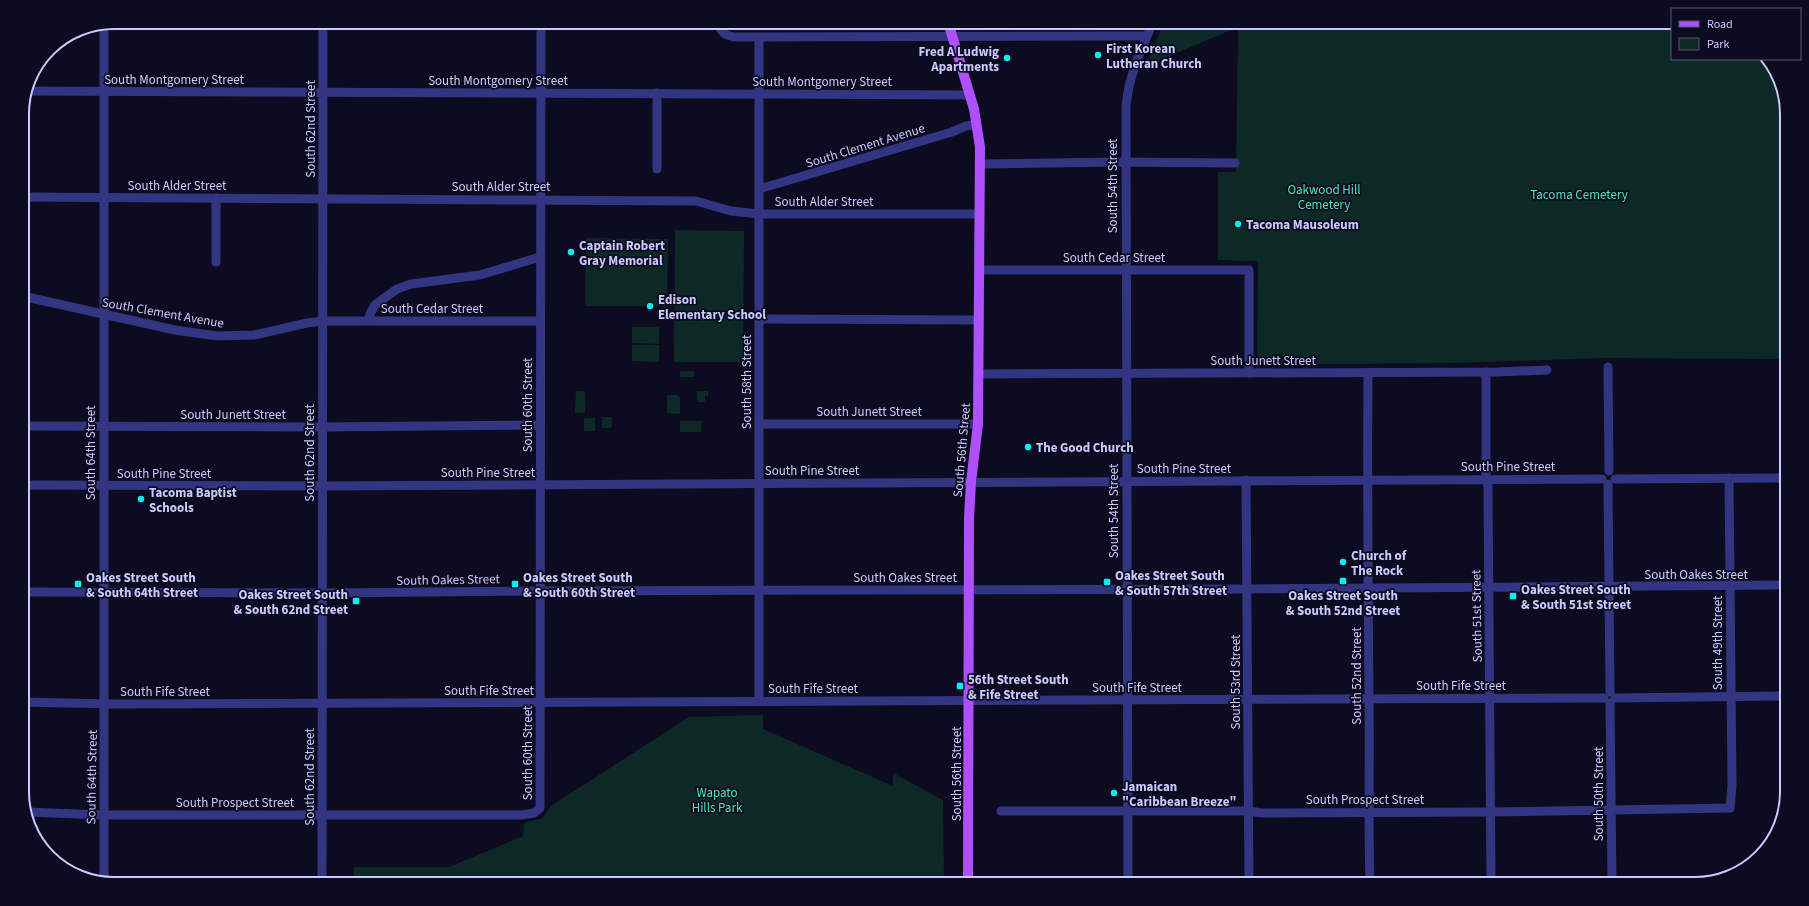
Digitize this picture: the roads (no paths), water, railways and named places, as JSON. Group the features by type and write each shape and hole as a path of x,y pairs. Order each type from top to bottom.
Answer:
{"main road":[{"name":"South 56th Street","path":"950,29 977,124 980,164 978,270 980,374 978,424 971,482 969,518 968,877"}],"street":[{"name":"South 62nd Street","path":"322,877 324,29"},
{"name":"South 60th Street","path":"538,811 541,807 541,29"},
{"path":"720,29 723,33 734,37 759,38 1147,36"},
{"name":"South 54th Street","path":"1128,877 1125,374 1126,106 1128,86 1150,29"},
{"name":"South 64th Street","path":"104,30 104,876"},
{"name":"South 58th Street","path":"759,38 759,702"},
{"name":"South Montgomery Street","path":"32,92 970,95"},
{"path":"657,93 658,169"},
{"name":"South Clement Avenue","path":"759,190 945,134 966,126 977,124"},
{"path":"980,164 1125,162 1235,164"},
{"name":"South Alder Street","path":"29,197 696,201 731,211 759,214 979,214"},
{"path":"216,198 216,262"},
{"path":"369,320 370,314 375,305 397,289 418,283 480,275 540,257"},
{"name":"South Cedar Street","path":"978,270 1249,270 1249,373"},
{"name":"South Clement Avenue","path":"29,298 103,315 196,334 226,337 265,334 307,323 323,321"},
{"path":"759,319 979,320"},
{"name":"South Cedar Street","path":"323,321 540,321"},
{"name":"South 50th Street","path":"1608,367 1610,809 1612,877"},
{"name":"South Junett Street","path":"980,374 1368,373 1547,370"},
{"name":"South 51st Street","path":"1486,372 1491,877"},
{"name":"South 52nd Street","path":"1368,373 1368,812 1370,877"},
{"name":"South Junett Street","path":"759,424 978,424"},
{"name":"South Junett Street","path":"29,426 322,427 540,425"},
{"name":"South 49th Street","path":"1729,478 1732,792 1730,808"},
{"name":"South Pine Street","path":"29,485 322,486 1780,478"},
{"name":"South 53rd Street","path":"1246,480 1249,877"},
{"name":"South Oakes Street","path":"29,592 322,593 759,590 1127,590 1730,587 1780,585"},
{"name":"South Fife Street","path":"29,702 104,704 759,702 1780,696"},
{"name":"South Prospect Street","path":"1001,811 1249,811 1262,813 1489,812 1730,808"},
{"name":"South Prospect Street","path":"32,812 103,815 521,815 538,811"}],"place":[{"name":"First Korean Lutheran Church","path":"1098,55"},
{"name":"Fred A Ludwig Apartments","path":"1007,58"},
{"name":"Tacoma Mausoleum","path":"1238,224"},
{"name":"Captain Robert Gray Memorial","path":"571,252"},
{"name":"Edison Elementary School","path":"650,306"},
{"name":"The Good Church","path":"1028,447"},
{"name":"Tacoma Baptist Schools","path":"141,499"},
{"name":"Church of The Rock","path":"1343,562"},
{"name":"Oakes Street South & South 52nd Street","path":"1343,581"},
{"name":"Oakes Street South & South 57th Street","path":"1107,582"},
{"name":"Oakes Street South & South 64th Street","path":"78,584"},
{"name":"Oakes Street South & South 60th Street","path":"515,584"},
{"name":"Oakes Street South & South 51st Street","path":"1513,596"},
{"name":"Oakes Street South & South 62nd Street","path":"356,601"},
{"name":"56th Street South & Fife Street","path":"960,686"},
{"name":"Jamaican \"Caribbean Breeze\"","path":"1114,793"}],"park label":[{"name":"Tacoma Cemetery","path":"1579,194"},
{"name":"Oakwood Hill Cemetery","path":"1324,196"},
{"name":"Wapato Hills Park","path":"717,800"}]}
